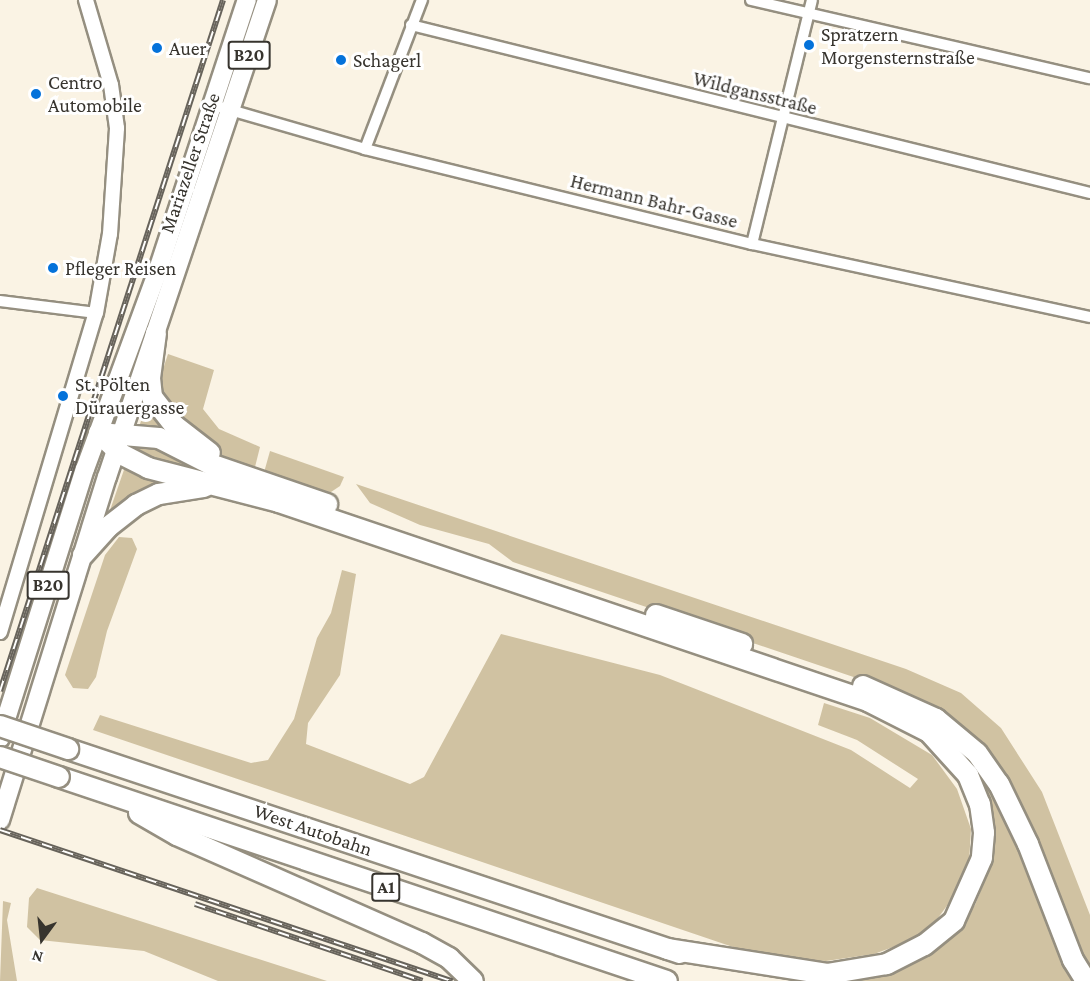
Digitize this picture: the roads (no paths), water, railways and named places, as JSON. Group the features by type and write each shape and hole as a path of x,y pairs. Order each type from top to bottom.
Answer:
{"highway":[{"path":"156,333 150,389 159,410 228,477"},
{"path":"99,433 119,441 148,468 228,477 443,545 866,687 936,719 977,753 999,784 1028,844 1073,960 1086,981"},
{"path":"119,441 159,438 210,464 228,477 868,701 929,732 968,775 980,804 982,858 974,882 954,921 924,945 886,964 827,974 667,949"},
{"path":"83,555 108,527 136,505 159,494 228,477"},
{"name":"West Autobahn","path":"0,726 762,981"},
{"name":"West Autobahn","path":"0,757 667,981"},
{"path":"106,793 177,835 422,943 449,958 474,981"}],"main road":[{"name":"Mariazeller Straße","path":"0,738 99,433 247,0"},
{"name":"Mariazeller Straße","path":"0,820 119,441 267,0"}],"street":[{"path":"0,632 96,313 110,234 117,128 111,85 86,0"},
{"path":"365,149 422,0"},
{"path":"751,0 808,15 1090,78"},
{"path":"752,244 812,0"},
{"name":"Wildgansstraße","path":"411,25 783,120 1090,193"},
{"name":"Hermann Bahr-Gasse","path":"213,105 365,149 752,244 1090,316"},
{"path":"0,301 96,313"}],"railway":[{"path":"0,691 223,0"},
{"path":"0,830 452,981"},
{"path":"195,904 422,981"}],"place":[{"name":"Spratzern Morgensternstraße","path":"809,45"},
{"name":"Auer","path":"157,48"},
{"name":"Schagerl","path":"341,60"},
{"name":"Centro Automobile","path":"36,94"},
{"name":"Pfleger Reisen","path":"53,268"},
{"name":"St. Pölten Dürauergasse","path":"63,396"}]}
